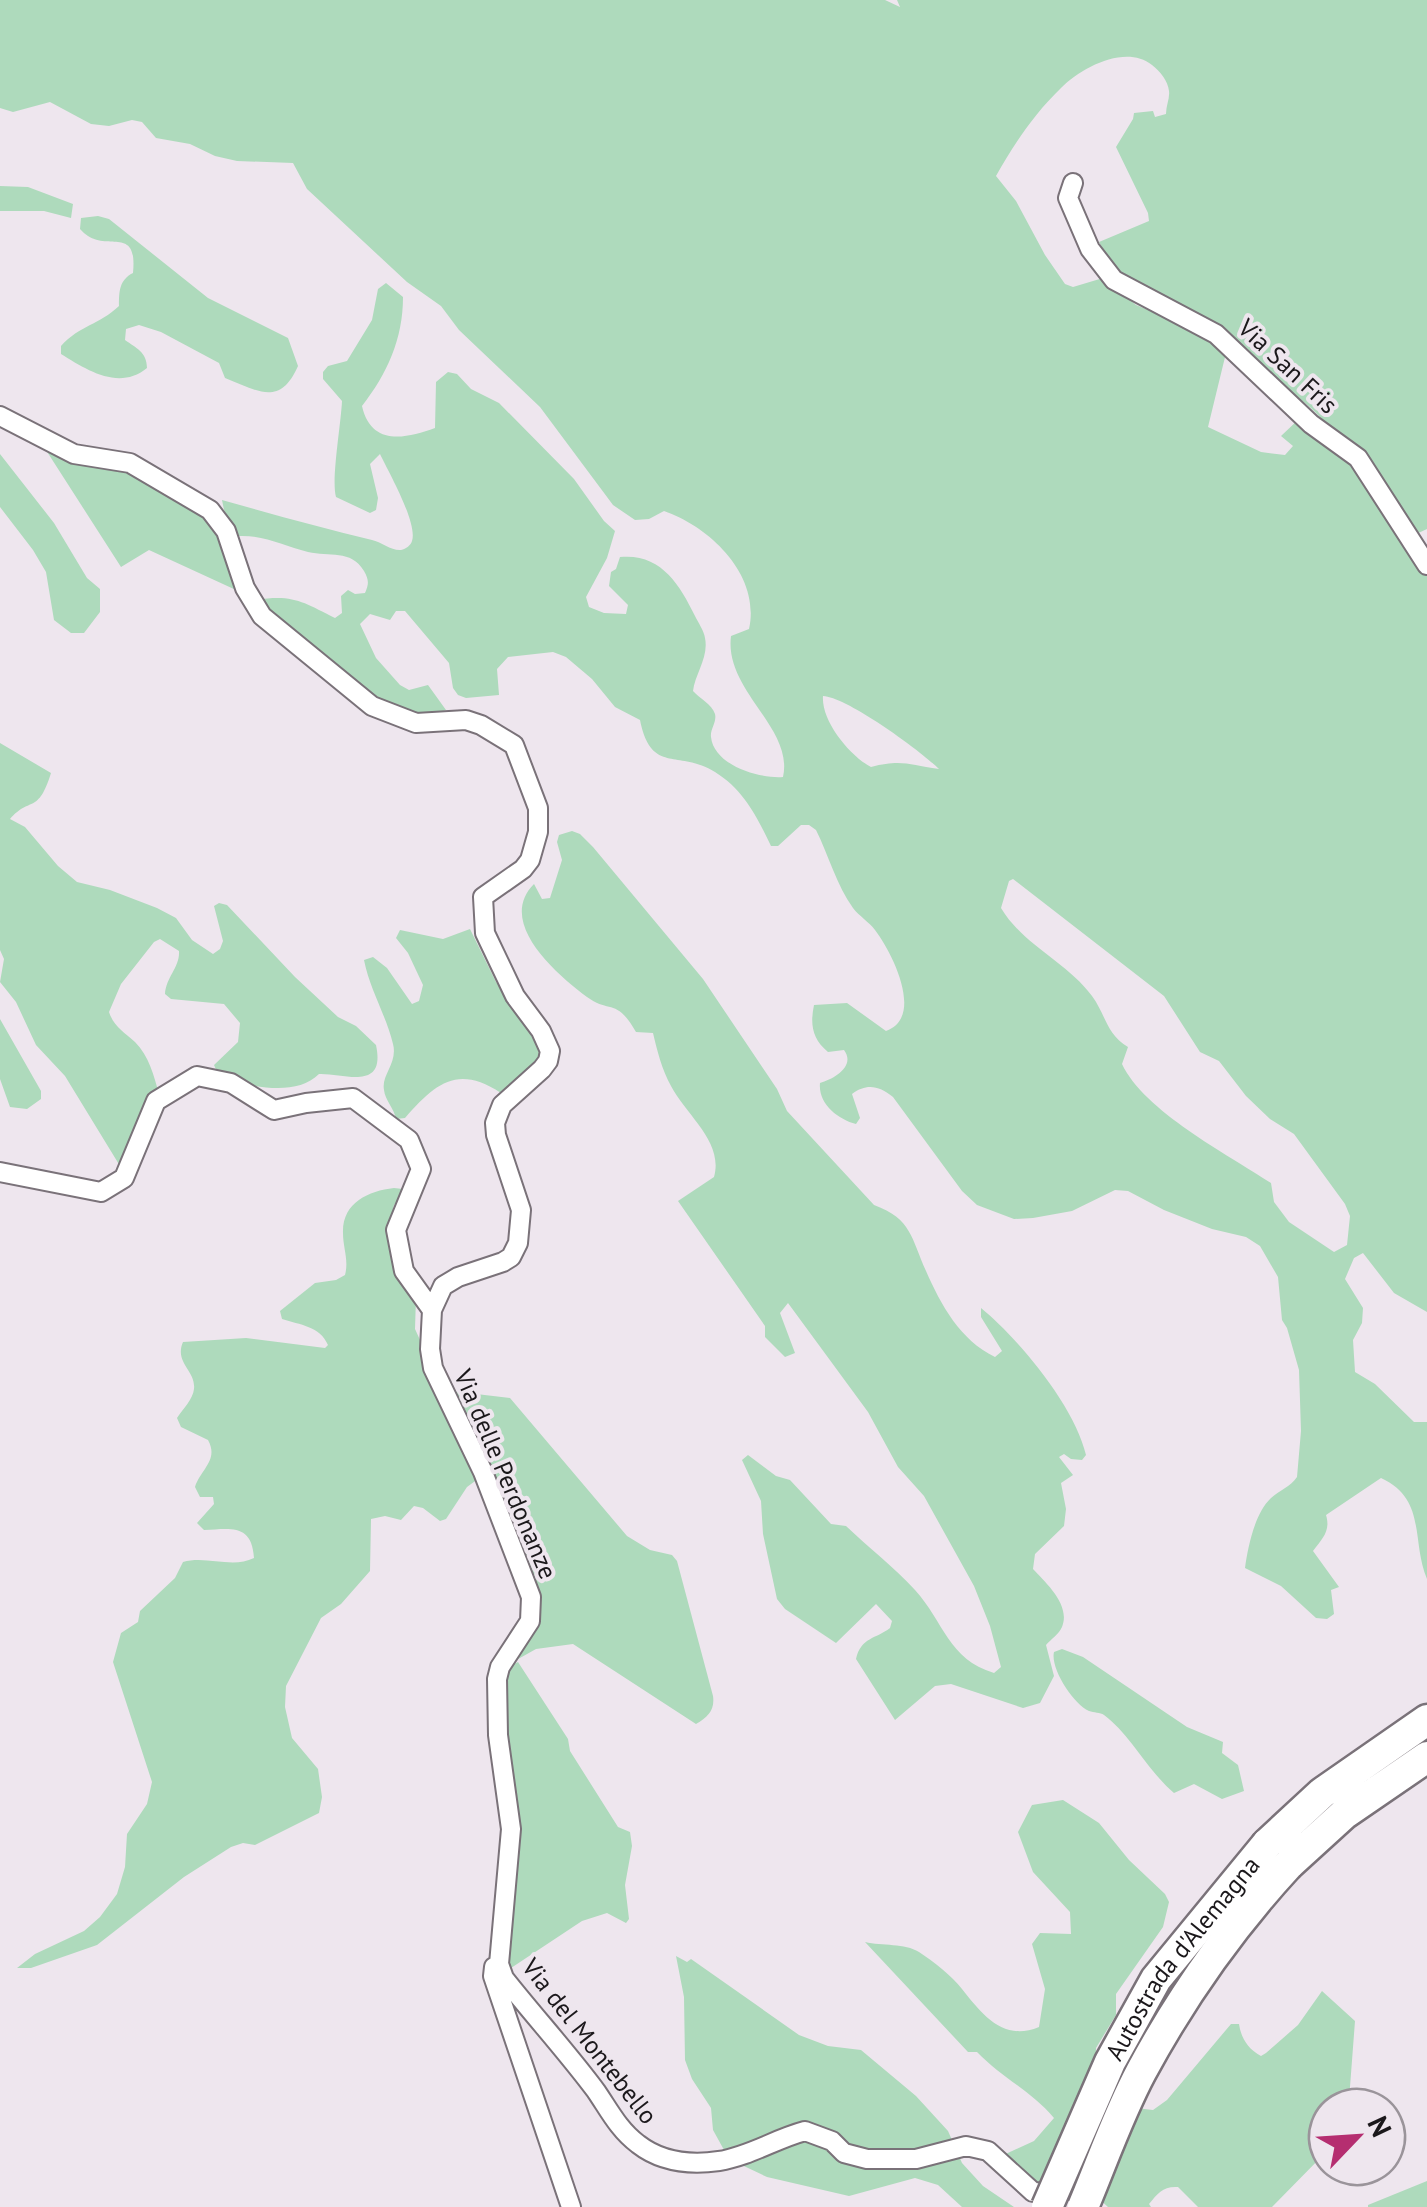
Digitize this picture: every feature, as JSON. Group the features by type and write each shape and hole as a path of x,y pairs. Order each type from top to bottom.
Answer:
{"highway":[{"name":"Autostrada d'Alemagna","path":"1083,2207 1139,2076 1185,1995 1277,1854 1322,1793 1427,1720"},
{"name":"Autostrada d'Alemagna","path":"1047,2207 1110,2062 1156,1979 1277,1854 1427,1757"}],"street":[{"name":"Via San Fris","path":"1073,183 1068,198 1072,208 1090,249 1114,280 1216,334 1312,424 1358,458 1427,564"},
{"path":"0,416 74,454 130,462 210,510 226,532 245,588 262,616 372,706 416,723 466,720 481,724 507,738 519,752 538,808 536,841 523,869 488,892 482,908 488,945 515,996 548,1042 548,1061 502,1105 495,1122 522,1222 515,1251 491,1267 451,1280 437,1293 432,1310"},
{"path":"0,1172 101,1192 124,1178 156,1101 197,1076 231,1083 274,1110 306,1102 353,1098 409,1140 420,1169 396,1230 404,1272 432,1310"},
{"name":"Via delle Perdonanze","path":"432,1310 433,1368 483,1472 532,1604 530,1621 497,1679 498,1735 512,1829 499,1964 494,1967 493,1976 571,2207"},
{"name":"Via del Montebello","path":"499,1964 504,1978 596,2091 616,2122 640,2146 658,2155 685,2163 718,2161 805,2131 832,2141 844,2153 867,2159 916,2159 966,2146 988,2151 1033,2192 1055,2192 1083,2207"}],"green space":[{"path":"0,0 885,0 900,7 897,0 1427,0 1427,529 1414,535 1359,456 1311,408 1263,369 1226,329 1120,280 1099,242 1149,221 1116,147 1134,113 1153,111 1155,117 1166,114 1168,87 1155,67 1141,59 1117,58 1080,73 1033,119 996,176 1016,201 1065,284 1073,287 1103,278 1136,305 1208,334 1226,353 1208,427 1261,452 1285,455 1293,446 1281,436 1299,419 1356,459 1427,570 1427,1312 1394,1293 1363,1253 1354,1258 1345,1279 1363,1308 1362,1323 1353,1340 1355,1372 1375,1384 1414,1422 1427,1422 1427,1579 1412,1509 1396,1487 1381,1478 1326,1515 1326,1530 1313,1551 1339,1587 1331,1590 1334,1614 1327,1619 1316,1618 1281,1586 1245,1568 1261,1512 1271,1498 1297,1477 1301,1431 1299,1370 1282,1320 1278,1277 1260,1246 1246,1237 1212,1229 1164,1210 1128,1191 1115,1190 1072,1211 1014,1219 977,1205 962,1191 888,1093 868,1087 852,1094 860,1118 856,1124 826,1104 820,1083 842,1071 847,1056 844,1050 828,1052 818,1042 812,1025 814,1005 847,1003 886,1031 897,1024 904,999 889,953 875,930 847,899 816,830 801,825 778,846 771,846 749,805 734,787 702,765 659,755 645,737 640,720 615,707 592,679 566,657 553,652 508,657 497,669 499,695 466,698 453,688 449,663 405,611 396,611 390,620 370,614 360,624 376,658 409,690 428,685 446,710 420,719 370,694 256,600 297,601 335,618 342,613 341,596 348,590 365,593 368,580 359,564 346,557 239,536 222,500 394,549 411,544 413,533 407,510 380,454 370,464 378,498 376,510 370,513 336,497 342,401 323,379 328,366 347,361 372,320 378,289 386,283 403,297 402,312 392,355 362,406 373,428 401,436 435,428 436,382 448,372 499,403 574,479 615,531 607,558 586,597 589,607 604,613 626,614 628,605 609,586 611,572 620,557 657,565 682,592 704,635 705,652 693,691 715,714 711,734 714,747 740,769 783,777 784,759 779,742 747,691 732,656 731,636 749,629 751,609 747,590 740,572 714,541 664,511 649,519 635,520 613,505 540,407 459,330 441,306 407,282 307,189 293,163 237,161 215,156 190,144 156,138 142,122 91,124 50,102 13,112 0,108","holes":["823,696 866,715 939,769 898,763 871,767 838,737 827,716","1013,879 1164,996 1200,1052 1219,1061 1246,1096 1270,1119 1294,1134 1345,1204 1350,1216 1347,1245 1334,1252 1289,1222 1274,1202 1271,1183 1188,1130 1148,1098 1122,1064 1128,1047 1111,1030 1092,996 1021,933 1001,908"]},
{"path":"0,186 28,187 73,204 71,218 44,211 0,211"},
{"path":"81,218 109,219 208,298 288,338 298,366 284,387 258,391 225,378 219,363 161,332 139,325 126,329 125,340 145,358 147,368 136,375 103,376 61,354 61,346 68,339 119,306 122,283 133,273 130,248 89,237 80,229"},
{"path":"44,447 124,465 209,515 223,537 236,590 149,550 121,567"},
{"path":"0,454 54,523 87,578 100,589 100,612 84,633 71,633 54,620 46,572 0,507"},
{"path":"0,743 51,773 38,800 10,819 25,827 58,866 77,882 110,890 176,918 192,940 213,954 223,941 214,906 227,905 295,977 376,1045 375,1069 361,1077 319,1074 284,1088 219,1076 214,1065 238,1042 240,1023 224,1004 171,999 165,994 179,951 160,939 121,984 109,1012 144,1054 159,1094 120,1166 65,1076 36,1045 16,1002 0,982 4,959 0,950"},
{"path":"572,831 593,847 703,979 777,1089 787,1111 874,1205 903,1223 938,1296 962,1331 995,1357 1002,1351 981,1317 981,1308 1044,1375 1070,1416 1086,1455 1082,1460 1064,1454 1059,1457 1073,1475 1061,1483 1066,1509 1064,1526 1035,1554 1033,1569 1056,1595 1064,1619 1061,1630 1046,1645 1054,1676 1040,1703 1023,1708 951,1684 935,1686 895,1720 856,1659 865,1642 890,1628 892,1621 876,1604 836,1643 785,1609 777,1599 763,1534 761,1501 742,1460 748,1455 776,1476 790,1480 831,1524 846,1526 898,1573 925,1602 966,1659 994,1673 1001,1667 974,1586 924,1496 898,1467 868,1412 788,1303 780,1313 795,1353 785,1357 765,1337 765,1326 678,1201 714,1177 716,1164 709,1140 668,1080 653,1033 636,1032 618,1010 595,1002 574,987 547,961 526,930 524,899 534,884 542,899 550,898 562,860 559,835"},
{"path":"470,929 496,982 550,1052 501,1093 485,1084 459,1079 437,1088 405,1118 396,1119 384,1084 393,1044 364,960 373,957 387,968 412,1004 419,1001 423,985 396,938 400,930 443,939"},
{"path":"0,1019 41,1091 41,1099 27,1109 10,1107 0,1079"},
{"path":"394,1188 403,1189 405,1194 394,1205 390,1221 416,1297 415,1329 482,1476 467,1487 446,1519 440,1521 414,1506 401,1520 385,1516 371,1519 370,1571 341,1604 321,1618 286,1686 285,1707 292,1738 318,1769 322,1797 319,1813 255,1845 231,1847 184,1877 97,1945 31,1968 17,1968 35,1954 84,1931 100,1917 117,1894 125,1867 127,1834 147,1804 152,1782 113,1662 121,1633 138,1622 140,1611 175,1578 183,1562 237,1562 254,1558 244,1533 231,1529 204,1530 197,1523 214,1504 213,1497 200,1497 195,1487 208,1464 211,1447 208,1440 181,1427 177,1418 194,1389 181,1356 183,1342 246,1338 325,1348 328,1345 320,1334 282,1319 280,1311 315,1283 345,1275 343,1233 347,1214 358,1200"},
{"path":"451,1391 510,1398 627,1536 650,1550 672,1555 677,1561 713,1696 712,1709 704,1719 696,1724 573,1644 536,1649 511,1663 531,1618"},
{"path":"1062,1649 1083,1657 1187,1727 1223,1742 1222,1753 1238,1765 1244,1791 1222,1799 1194,1784 1174,1793 1113,1723 1083,1707 1070,1693 1054,1659 1054,1652"},
{"path":"518,1662 618,1827 630,1832 632,1846 625,1885 629,1919 626,1923 607,1913 582,1921 508,1970 503,1670"},
{"path":"1063,1800 1099,1823 1169,1902 1163,1927 1116,1994 1116,2015 1096,2048 1096,2063 1045,2181 1031,2183 997,2158 1034,2141 1054,2118 977,2052 968,2052 865,1942 919,1952 953,1979 986,2016 1004,2028 1026,2031 1039,2027 1045,1989 1032,1944 1040,1933 1071,1934 1070,1912 1033,1872 1018,1832 1032,1805"},
{"path":"676,1956 687,1962 691,1959 799,2035 828,2046 861,2050 916,2096 948,2131 962,2163 983,2186 1014,2207 962,2207 938,2185 915,2178 849,2196 767,2177 729,2159 713,2130 711,2108 685,2060 684,1997"},
{"path":"1322,1991 1355,2021 1350,2087 1307,2087 1307,2171 1272,2207 1198,2207 1178,2187 1161,2191 1149,2204 1151,2207 1108,2207 1097,2197 1136,2108 1153,2110 1167,2100 1231,2024 1239,2024 1243,2038 1261,2056 1298,2025"},
{"path":"1427,2181 1427,2207 1368,2207 1368,2205"}]}
